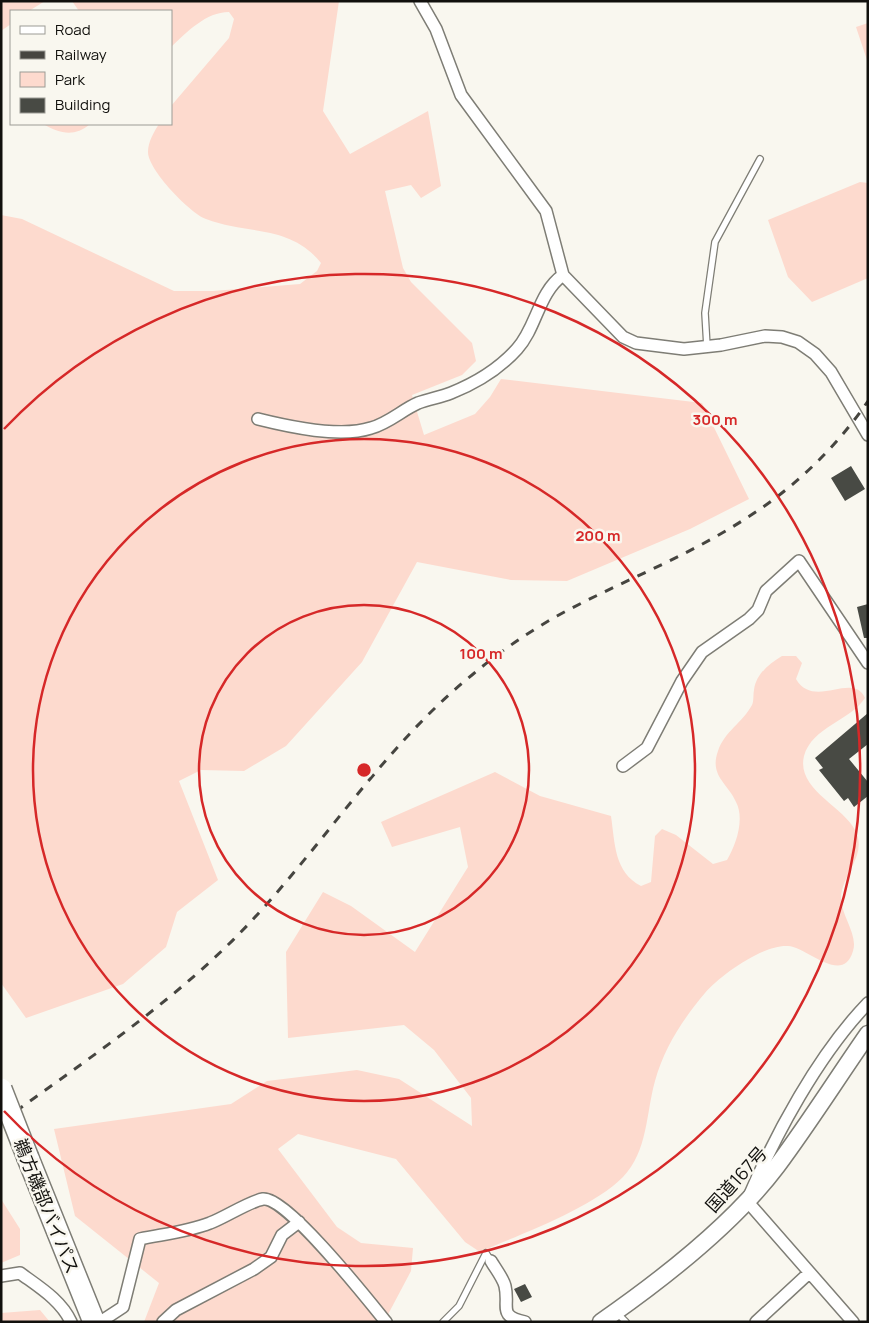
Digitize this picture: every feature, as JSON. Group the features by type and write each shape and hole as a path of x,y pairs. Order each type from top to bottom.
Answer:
{"highway":[{"name":"鵜方磯部バイパス","path":"1,1089 94,1322"}],"street":[{"path":"420,1 436,29 461,95 546,211 563,275 603,318 629,341 684,349 765,336 782,337 798,342 815,354 831,372 868,435"},
{"path":"258,419 286,426 351,432 371,428 419,403 450,393 482,379 518,348 526,337 551,286 563,275"},
{"path":"623,766 647,748 682,681 702,652 758,610 766,591 799,560 868,663"},
{"path":"853,1322 747,1201 764,1161 802,1094 831,1051 868,1003"},
{"name":"国道167号","path":"601,1322 621,1317 747,1201 777,1166 868,1034"},
{"path":"100,1322 123,1307 140,1239 175,1234 209,1224 262,1199 272,1200 299,1222 385,1322"},
{"path":"163,1322 176,1310 254,1269 271,1256 282,1235 299,1222"},
{"path":"491,1261 505,1285 507,1314 511,1319 525,1322"},
{"path":"756,1322 809,1273"},
{"path":"1,1276 20,1274 50,1295 67,1314 71,1322"}],"lane":[{"path":"707,346 705,313 715,242 760,159"},
{"path":"443,1322 459,1306 486,1253 491,1261"}],"green space":[{"path":"1,1 45,1 31,10 10,10 10,25 1,31"},
{"path":"72,1 339,1 323,111 350,154 428,111 441,186 421,198 411,185 385,191 403,268 411,282 472,343 476,361 462,375 412,395 424,435 475,414 490,397 501,379 702,403 749,499 690,529 567,581 511,580 417,562 362,662 286,746 244,771 201,770 179,781 218,880 177,912 166,947 123,984 26,1018 1,983 1,215 22,219 174,291 213,291 300,284 317,271 321,263 296,242 282,236 221,224 199,215 190,209 162,180 150,160 149,145 158,125 172,125 172,105 229,38 234,19 229,12 212,15 205,19 190,29 172,46 172,10 78,10"},
{"path":"868,23 868,63 856,27"},
{"path":"45,125 88,125 72,133 55,130"},
{"path":"860,182 868,183 868,278 812,302 788,277 768,220"},
{"path":"782,656 796,656 802,663 796,679 804,688 823,692 852,688 859,691 865,698 850,713 815,738 808,746 804,756 803,768 813,788 849,821 858,838 859,846 855,861 844,883 841,898 854,944 848,961 841,965 833,965 796,948 788,946 778,947 755,955 721,978 697,1003 669,1046 655,1081 642,1144 631,1167 623,1177 593,1200 575,1210 480,1252 465,1242 396,1159 298,1134 278,1149 337,1227 361,1243 413,1248 411,1271 384,1322 144,1322 159,1283 75,1216 54,1129 231,1104 267,1081 357,1070 399,1079 472,1126 471,1098 434,1050 404,1025 288,1038 286,952 323,892 351,906 415,952 468,867 460,827 392,847 381,822 495,772 540,796 611,816 617,856 625,873 641,886 651,882 655,836 662,829 676,835 713,864 727,860 736,840 740,816 733,795 718,773 716,760 718,751 725,738 752,705 755,684 760,674"},
{"path":"1,1199 20,1229 20,1255 1,1263"},
{"path":"40,1310 50,1322 1,1322 1,1313"}],"building":[{"path":"851,466 865,489 845,501 831,478"},
{"path":"868,604 868,638 864,638 857,607"},
{"path":"868,713 868,744 849,759 868,782 868,796 854,807 848,798 844,801 819,770 823,768 815,758"},
{"path":"525,1284 532,1297 521,1302 514,1289"}],"railway":[{"path":"1,1122 154,1010 212,960 269,902 380,767 409,735 439,704 472,675 513,644 557,616 699,546 763,507 797,481 828,451 868,401"}]}
